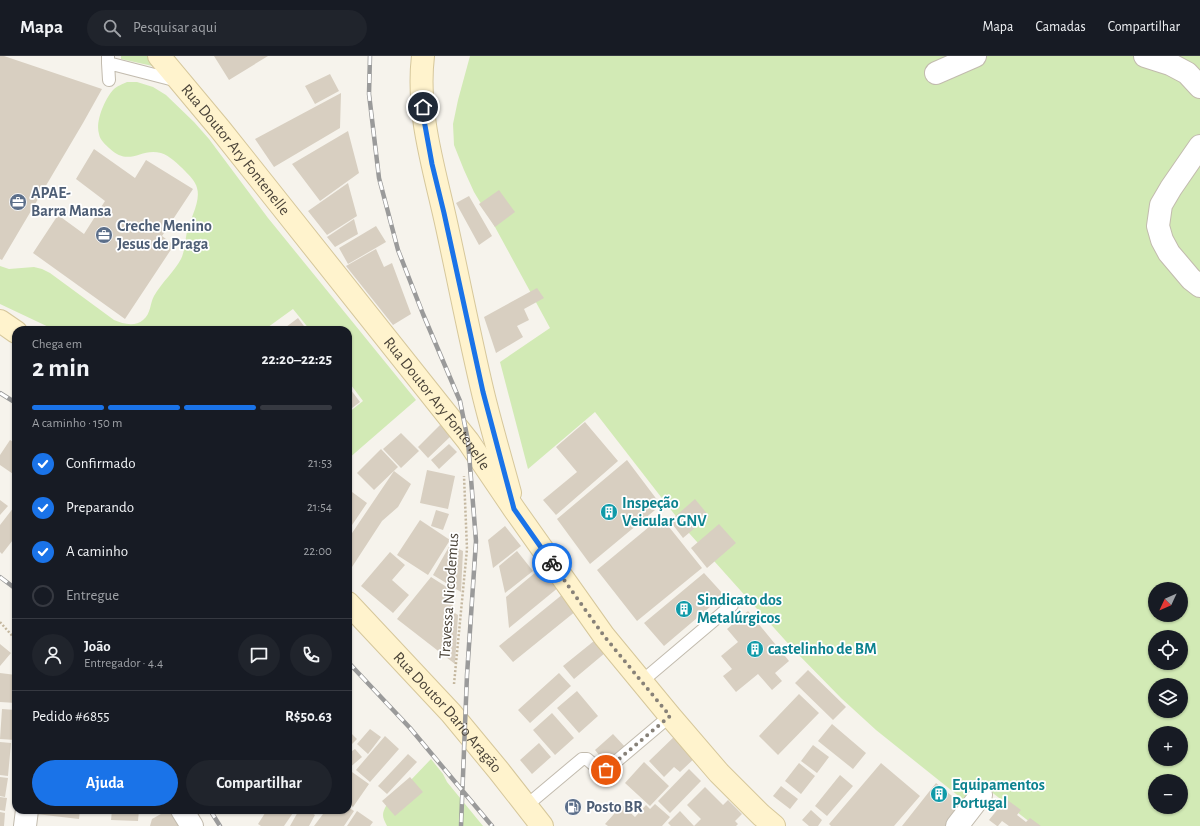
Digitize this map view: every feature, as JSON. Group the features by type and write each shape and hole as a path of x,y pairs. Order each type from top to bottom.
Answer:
{"main road":[{"name":"Rua Doutor Ary Fontenelle","path":"159,56 225,135 468,441 604,636 641,682 719,773 774,826"},
{"path":"423,56 422,83 424,120 432,164 483,392 514,509"},
{"path":"0,321 12,329"},
{"name":"Rua Doutor Dario Aragão","path":"352,607 451,713 542,826"}],"street":[{"path":"936,73 975,56"},
{"path":"1145,56 1170,64 1187,73 1200,87"},
{"path":"1200,146 1161,205 1158,226 1162,240 1169,253 1191,279 1200,286"},
{"path":"957,826 981,795"},
{"path":"25,826 26,814"},
{"path":"184,814 192,826"}],"lane":[{"path":"108,80 108,60 182,82"},
{"path":"641,682 732,605"},
{"path":"526,806 582,759 587,758 600,771 605,771 670,716"}],"path":[{"name":"Travessa Nicodemus","path":"451,713 467,549 464,472"},
{"path":"0,622 12,636"}],"green space":[{"path":"121,56 147,56 157,67 121,59"},
{"path":"470,56 1200,56 1200,826 1035,826 980,783 966,802 876,730 841,698 793,649 689,533 595,412 528,469 500,362 550,328 495,227 474,192 454,145 453,124"},
{"path":"127,82 137,82 153,87 166,95 194,122 209,139 268,218 416,400 352,456 352,410 363,401 352,386 352,326 307,326 293,309 270,326 47,326 0,304 0,266 9,269 34,267 50,273 114,320 125,324 136,324 146,318 154,296 181,259 187,232 198,199 197,188 194,181 188,174 171,158 164,154 147,152 129,157 123,156 116,154 103,142 98,129 98,123 107,98 118,86"},
{"path":"431,759 443,774 447,782 483,826 387,826 383,816 386,806"}],"building":[{"name":"APAE- Barra Mansa","path":"0,56 4,56 102,89 2,260 0,259"},
{"path":"214,56 268,56 229,80"},
{"path":"330,74 339,91 315,104 305,86"},
{"path":"341,93 340,128 274,167 255,139"},
{"path":"348,131 359,173 320,201 292,164"},
{"name":"Creche Menino Jesus de Praga","path":"94,149 135,178 146,160 193,189 162,236 174,245 125,319 33,253 58,215 84,234 105,201 76,179"},
{"path":"348,183 357,216 327,235 308,211"},
{"path":"499,190 515,212 495,227 479,204"},
{"path":"469,196 492,236 479,245 456,203"},
{"path":"354,219 358,234 335,247 327,237"},
{"path":"376,226 386,242 348,264 339,248"},
{"path":"376,249 384,267 392,263 411,314 393,325 346,266"},
{"path":"537,288 544,298 524,309 529,320 517,326 523,337 496,353 484,317"},
{"path":"298,318 304,326 287,326"},
{"path":"352,391 360,402 352,408"},
{"path":"585,422 618,461 556,515 543,500 577,472 556,447"},
{"path":"441,424 452,435 428,458 418,447"},
{"path":"401,433 419,451 401,468 383,449"},
{"path":"10,440 12,441 12,473 0,465 0,455"},
{"path":"449,444 457,452 439,469 431,460"},
{"path":"381,449 398,467 374,490 357,473"},
{"name":"Inspeção Veicular GNV","path":"627,460 661,505 590,564 557,519"},
{"path":"427,470 455,476 448,509 420,503"},
{"path":"394,471 411,484 398,507 382,521 352,567 352,533"},
{"path":"352,492 367,503 352,525"},
{"path":"695,499 709,516 683,538 670,521"},
{"path":"0,500 8,506 0,515"},
{"path":"12,510 12,541 2,554 0,552 0,525"},
{"path":"436,510 449,514 443,530 431,526"},
{"path":"661,517 702,568 637,621 597,570"},
{"path":"420,520 450,540 428,575 397,555"},
{"path":"719,524 736,543 707,568 691,548"},
{"path":"505,526 521,546 493,568 488,540"},
{"path":"450,545 463,551 461,592 433,575"},
{"path":"517,551 533,571 505,593 499,566"},
{"path":"390,552 405,565 392,580 409,595 393,613 361,586"},
{"path":"542,567 559,587 509,628 506,597"},
{"name":"Sindicato dos Metalúrgicos","path":"704,573 724,595 664,646 644,623"},
{"path":"431,577 453,591 453,612 458,615 455,664 397,619"},
{"path":"563,594 576,611 513,662 499,646"},
{"name":"castelinho de BM","path":"748,611 789,661 775,673 782,681 772,690 758,674 736,692 723,676 732,669 721,656 738,642 727,629"},
{"path":"594,641 605,653 574,679 563,666"},
{"path":"0,644 11,653 0,666"},
{"path":"808,670 846,707 833,720 795,683"},
{"path":"0,673 12,674 12,703 0,702"},
{"path":"559,673 571,686 530,723 518,710"},
{"path":"577,691 598,716 579,733 557,708"},
{"path":"799,694 819,713 778,755 759,736"},
{"path":"2,709 12,710 12,740 0,739"},
{"path":"552,713 574,738 555,755 533,730"},
{"path":"832,724 866,753 853,769 818,741"},
{"path":"370,729 381,737 368,754 357,744"},
{"path":"678,733 698,755 680,772 674,767 664,777 649,761"},
{"path":"352,734 357,739 352,744"},
{"path":"613,734 627,749 608,766 595,750"},
{"path":"385,736 399,749 370,782 356,770"},
{"path":"0,742 11,743 8,776 0,775"},
{"path":"539,743 551,757 532,774 520,760"},
{"path":"813,745 829,757 817,773 801,761"},
{"path":"355,749 362,757 352,766 352,751"},
{"path":"408,754 417,762 387,794 378,786"},
{"path":"644,762 669,786 650,806 625,783"},
{"path":"799,763 815,776 801,794 785,781"},
{"path":"881,763 920,796 894,826 831,826 829,824"},
{"path":"689,769 701,781 670,813 658,801"},
{"path":"352,772 369,784 353,807 352,806"},
{"path":"840,775 853,786 827,816 815,806"},
{"path":"0,777 8,778 5,797 0,796"},
{"path":"410,777 423,792 395,816 382,801"},
{"name":"Equipamentos Portugal","path":"936,783 963,805 947,826 902,826"},
{"path":"781,786 798,799 790,809 773,796"},
{"path":"705,787 723,805 728,800 742,814 735,821 738,824 736,826 694,826 701,819 687,805"},
{"path":"0,797 7,798 5,811 0,810"},
{"path":"1006,799 1021,810 1017,815 1026,822 1030,818 1041,826 1009,826 1002,821 997,826 989,820"},
{"path":"655,804 670,817 662,826 608,826 605,824 622,805 635,817 646,805 650,809"},
{"path":"811,810 822,820 818,826 809,826 802,820"},
{"path":"357,811 373,822 370,826 347,826"},
{"path":"680,811 694,826 671,826 668,823"},
{"path":"0,812 5,813 4,826 0,826"},
{"path":"36,814 80,814 79,819"},
{"path":"112,814 139,814 138,821 111,820"},
{"path":"161,814 180,814 187,826 150,826 152,819"},
{"path":"264,814 292,814 284,826 261,826 258,824"},
{"path":"297,814 315,815 309,826 290,826"},
{"path":"323,814 352,814 344,826 314,826"}],"railway":[{"path":"370,56 369,94 379,178 398,250 460,401 468,441 476,541 467,675 461,826"},
{"path":"0,393 12,400"},
{"path":"0,577 12,586"},
{"path":"352,666 410,728 492,826"},
{"path":"212,814 220,826"}],"way so far":[{"path":"552,563 604,636 670,716 606,770"}],"place":[{"name":"APAE- Barra Mansa","path":"18,202"},
{"name":"Creche Menino Jesus de Praga","path":"104,235"},
{"name":"Inspeção Veicular GNV","path":"609,512"},
{"name":"Sindicato dos Metalúrgicos","path":"684,609"},
{"name":"castelinho de BM","path":"755,649"},
{"name":"Equipamentos Portugal","path":"939,794"},
{"name":"Posto BR","path":"573,807"}],"route":[{"path":"423,107 432,164 483,392 514,509 552,563"}]}
